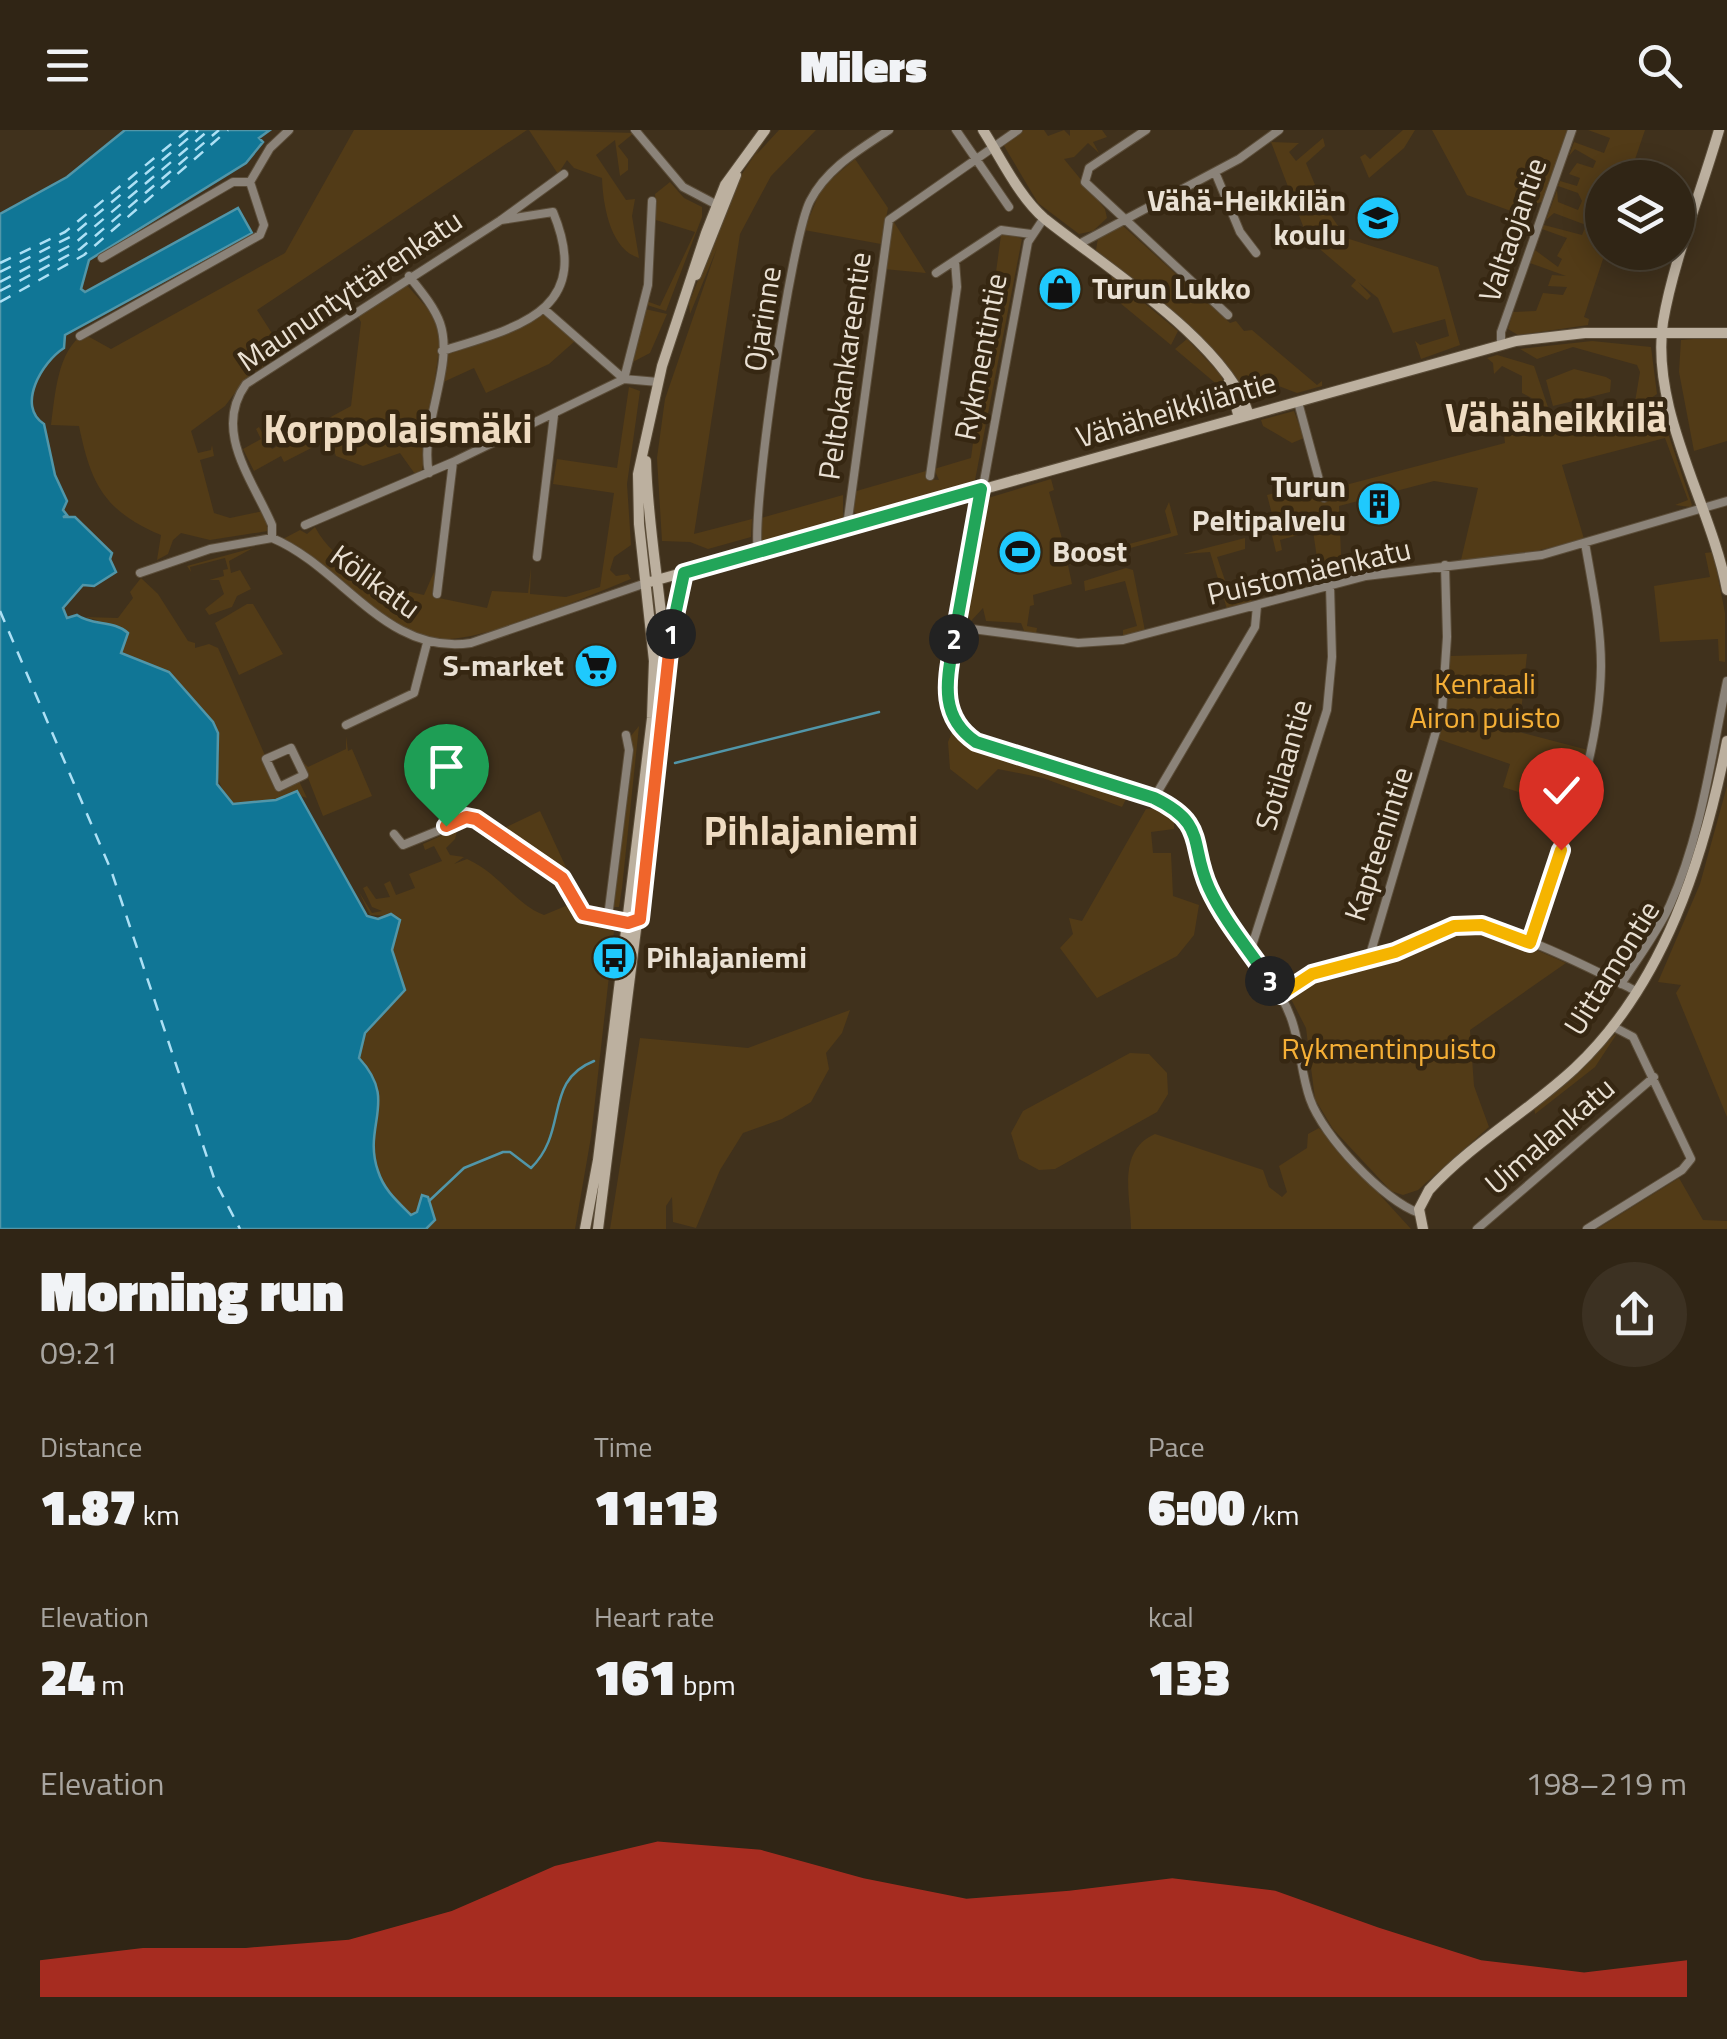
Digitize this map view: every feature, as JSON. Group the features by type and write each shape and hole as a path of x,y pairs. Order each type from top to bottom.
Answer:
{"street":[{"path":"80,336 268,233 250,182 270,148 289,130"},
{"path":"635,130 683,187 720,206"},
{"path":"598,1229 654,692 646,445 658,382 692,280 720,206 739,167 764,130"},
{"name":"Ojarinne","path":"758,551 766,457 803,217 827,176 889,130"},
{"path":"956,130 1009,207"},
{"path":"982,130 1044,218 1081,244 1210,353 1228,376 1244,417"},
{"path":"977,158 1018,130"},
{"path":"1146,130 1085,172 1087,184 1228,316"},
{"path":"1081,244 1123,218 1215,172 1279,130"},
{"name":"Valtaojantie","path":"1501,345 1500,332 1572,130"},
{"path":"1719,130 1663,333 1672,408 1727,590"},
{"name":"Peltokankareentie","path":"846,526 885,236 893,214 977,158"},
{"path":"1215,172 1240,232 1256,253"},
{"name":"Maununtyttärenkatu","path":"272,538 272,526 230,430 239,394 275,361 501,220 564,174"},
{"path":"102,258 233,182 250,182"},
{"path":"624,379 648,285 652,201"},
{"path":"442,351 522,325 544,309 559,288 566,264 565,244 553,212 501,220"},
{"name":"Rykmentintie","path":"1044,218 1031,234 981,489 946,688 950,712 966,735 1006,753 1154,798 1180,813 1194,829 1207,884 1280,995 1302,1053 1309,1098 1322,1124 1384,1192 1402,1207 1419,1213"},
{"path":"936,273 1001,230 1031,234"},
{"path":"930,476 957,286 955,261"},
{"path":"409,276 440,320 442,351 426,453 428,473"},
{"path":"544,309 624,379"},
{"name":"Vähäheikkiläntie","path":"651,582 1501,345 1574,334 1727,332"},
{"path":"305,524 453,462 624,379 658,382"},
{"path":"1298,402 1324,498"},
{"path":"537,557 554,416"},
{"path":"437,594 453,462"},
{"name":"Puistomäenkatu","path":"956,627 1094,643 1136,637 1330,586 1445,565 1508,561 1585,544 1727,500"},
{"path":"140,573 210,549 272,538"},
{"name":"Kölikatu","path":"272,538 396,629 426,643 471,642 651,582"},
{"path":"1530,943 1575,807 1598,701 1601,647 1585,544"},
{"name":"Kapteenintie","path":"1369,958 1442,712 1447,658 1445,565"},
{"path":"585,1229 664,721 666,651 684,573"},
{"path":"651,582 666,651"},
{"name":"Sotilaantie","path":"1250,952 1327,710 1332,656 1330,586"},
{"path":"1154,798 1254,627 1257,606"},
{"path":"346,724 414,693 426,643"},
{"path":"1621,984 1660,924 1678,885 1702,804 1727,680"},
{"path":"608,918 628,764 626,735"},
{"name":"Uittamontie","path":"1419,1213 1422,1198 1434,1184 1571,1072 1612,1026 1671,928 1690,884 1727,741"},
{"path":"291,748 304,775 278,787 266,759 291,748"},
{"path":"394,834 402,846 472,817 562,878 580,912 632,919"},
{"path":"1280,995 1312,974 1463,924 1491,927 1634,990"},
{"path":"1589,1228 1682,1170 1691,1159 1630,1034 1612,1026"},
{"name":"Uimalankatu","path":"1477,1229 1654,1077"},
{"path":"1419,1213 1423,1229"}],"green space":[{"path":"354,130 527,130 257,310 284,352 246,378 225,406 191,431 198,453 211,450 212,445 214,456 200,460 214,513 230,518 263,511 268,531 210,540 181,533 173,540 168,554 157,560 161,535 126,516 103,493 89,464 79,426 51,425 56,388 68,351 84,334 111,349 285,253"},
{"path":"529,130 634,133 618,146 628,159 628,170 620,176 615,140 596,155 626,200 635,199 632,216 639,258 621,246 615,236 606,213 602,178 574,168 567,160 558,174"},
{"path":"771,130 756,155 779,130 816,130 771,176 740,234 694,534 752,519 751,537 708,549 690,542 662,541 657,458 665,399 717,248 690,314 689,303 738,180"},
{"path":"1023,130 1044,130 1048,136 1064,130 1070,136 1070,130 1102,130 1107,137 1093,142 1099,153 1088,143 1074,157 1064,159 1105,209 1107,218 1093,231 1079,234 1038,203 1003,144"},
{"path":"1403,130 1415,130 1404,148 1369,178 1360,157 1365,154 1370,159"},
{"path":"1432,130 1568,130 1542,202 1534,204 1530,218 1467,195"},
{"path":"1588,130 1645,130 1635,160 1594,160 1575,149 1569,156 1574,142 1604,153 1610,138"},
{"path":"1323,138 1325,146 1306,163 1322,202 1346,238 1438,267 1460,345 1421,359 1415,341 1420,345 1449,336 1445,319 1393,333 1378,298 1358,282 1371,296 1367,300 1351,286 1356,280 1308,239 1271,142 1299,143 1289,152 1296,161"},
{"path":"855,159 888,208 881,244 804,230 822,187"},
{"path":"1577,163 1585,166 1585,225 1554,213 1546,220 1557,190 1558,202 1578,210 1582,201 1578,193 1558,186 1560,181 1577,186 1580,178 1569,174"},
{"path":"670,182 684,198 702,207 702,217 666,311 647,305 652,273 649,302 660,306 695,232 656,220 655,194"},
{"path":"892,219 926,273 884,269"},
{"path":"1121,224 1230,323 1236,321 1244,331 1252,330 1317,385 1322,381 1322,386 1297,393 1276,385 1246,396 1218,354 1096,250 1098,238"},
{"path":"1544,225 1582,235 1585,228 1585,270 1599,270 1584,317 1589,319 1588,325 1518,335 1508,329 1513,312 1536,311 1543,293 1563,295 1567,287 1548,286 1552,275 1566,276 1530,263 1535,250 1558,267 1562,259 1557,256 1567,238 1542,229"},
{"path":"1006,232 1022,239 975,480 962,488 857,516 851,507 853,492 926,471 926,479 939,480 934,469 971,458 1001,235"},
{"path":"1112,276 1178,331 1171,345 1108,293 1104,277"},
{"path":"405,283 436,318 440,343 422,471 415,474 400,453 363,466 336,456 329,439 284,462 281,456 254,471 243,449 261,439 256,429 259,427 272,449 351,406 361,322 357,315"},
{"path":"645,309 667,314 650,353 627,365"},
{"path":"546,313 575,341 549,364 486,393 474,368 439,384 447,354 522,327"},
{"path":"1727,336 1727,441 1694,451 1679,372 1681,340"},
{"path":"1187,339 1221,375 1230,401 1164,419 1163,415 1220,400 1220,387 1175,349"},
{"path":"1592,341 1651,347 1657,394 1648,400 1650,404 1658,403 1692,505 1690,507 1675,505 1688,500 1665,438 1562,465 1584,539 1524,554 1461,560 1478,488 1434,481 1339,506 1342,579 1304,584 1320,578 1313,531 1280,540 1282,550 1276,552 1271,531 1276,529 1267,495 1316,482 1319,492 1505,443 1502,418 1527,427 1544,424 1541,403 1522,393 1522,376 1502,366 1494,374 1493,363 1487,358 1497,355 1534,366 1554,425 1596,419 1635,402 1640,372 1637,365 1573,347 1537,359 1520,349"},
{"path":"1574,369 1611,380 1610,392 1553,406 1546,380"},
{"path":"629,387 640,391 627,484 631,545 614,557 610,570 616,576 628,574 631,579 495,630 441,640 405,630 283,539 300,530 307,534 315,527 335,553 377,580 424,595 434,572 434,597 487,608 492,591 528,593 531,567 530,594 566,597 600,587 614,493 553,484 557,459 617,468"},
{"path":"1294,411 1304,438 1292,443 1263,426 1261,420"},
{"name":"Boost","path":"1051,479 1054,490 1049,492 1068,560 1171,533 1165,511 1169,502 1178,535 1068,565 1072,584 1033,595 1027,626 1037,628 1036,634 1025,633 1021,623 986,621 983,608 971,621 965,610 988,498"},
{"path":"843,495 843,517 836,524 776,541 761,540 761,518"},
{"path":"1245,538 1245,549 1217,557 1232,601 1251,596 1252,602 1227,609 1210,552 1183,554"},
{"path":"253,548 229,561 231,573 240,570 251,589 237,596 232,607 209,615 205,609 224,594 219,580 209,580 224,576 223,570 228,569 225,558 190,567 191,572 187,566"},
{"path":"1713,552 1725,613 1725,662 1719,661 1718,639 1660,642 1654,586 1710,577 1705,553"},
{"path":"1126,568 1133,570 1145,631 1123,636 1123,630 1137,626 1125,581 1085,591 1084,581"},
{"path":"141,578 158,594 195,648 209,644 218,648 281,792 299,781 307,798 301,796 306,807 261,800 233,804 219,782 219,748 208,727 178,697 92,629 97,620 84,617 118,618 133,598 130,592"},
{"path":"253,604 283,654 239,675 215,623"},
{"name":"Kenraali Airon puisto","path":"1527,654 1519,732 1588,750 1571,809 1503,787 1510,764 1438,739 1450,656"},
{"path":"639,726 622,888 619,907 614,907 630,737"},
{"path":"953,730 980,749 1127,797 1122,807 1043,778 998,769 977,790 950,769 948,742"},
{"path":"346,736 348,751 352,749 372,796 323,816 301,760 308,767 346,749"},
{"path":"1727,786 1727,1117 1676,993 1681,985 1658,982 1700,884"},
{"path":"1160,808 1174,818 1174,829 1151,832 1153,853 1171,853 1173,896 1199,905 1194,935 1177,956 1097,998 1060,948 1073,934 1069,918 1082,921 1146,809"},
{"path":"540,811 570,876 502,829"},
{"path":"458,828 455,839 446,848 450,855 464,857 454,864 467,859 478,865 544,915 568,905 577,920 614,931 591,1137 575,1229 394,1229 320,1025 393,916 370,915 359,892 372,913 382,911 372,907 363,888 367,886 376,899 390,897 384,884 390,881 396,895 415,888 409,874 442,861 434,846 425,850 423,844"},
{"name":"Rykmentinpuisto","path":"1456,928 1498,933 1566,963 1470,1030 1474,1086 1489,1127 1418,1190 1403,1195 1391,1191 1333,1129 1315,1099 1306,1028 1290,997 1311,982 1393,956"},
{"path":"850,1010 842,1033 826,1053 829,1069 811,1102 782,1119 743,1133 720,1170 696,1228 673,1222 672,1197 666,1206 666,1229 610,1229 640,1038 748,1048"},
{"path":"1618,1032 1595,1067 1535,1114 1534,1106"},
{"path":"1130,1053 1149,1054 1167,1073 1168,1094 1157,1112 1055,1169 1039,1170 1019,1159 1011,1133 1023,1111"},
{"path":"1319,1128 1411,1229 1131,1229 1130,1163 1143,1142 1155,1134 1263,1170 1269,1187 1282,1197 1287,1192 1279,1166 1307,1148 1308,1134"},
{"path":"1679,1178 1703,1220 1727,1221 1727,1229 1597,1229"}],"water":[{"path":"125,130 270,130 259,138 263,142 246,163 89,260 81,289 85,292 238,208 252,233 65,335 64,348 48,363 35,384 32,406 44,424 55,475 67,501 63,510 67,515 63,517 75,517 112,553 110,559 116,572 94,586 83,585 63,608 67,618 77,615 128,633 121,653 169,672 213,722 218,733 217,784 233,804 276,800 297,791 367,916 378,919 391,914 400,920 392,950 405,990 365,1033 359,1058 377,1087 374,1155 381,1178 411,1215 417,1212 422,1195 428,1197 435,1220 426,1229 0,1229 0,214 67,177"}],"waterway":[{"path":"675,763 879,712"},
{"path":"429,1201 464,1168 503,1152 510,1152 531,1168 550,1138 568,1081 594,1061"}],"ferry route":[{"path":"0,263 65,232 188,130"},
{"path":"0,272 70,237 198,130"},
{"path":"0,282 75,243 209,130"},
{"path":"0,291 80,249 219,130"},
{"path":"0,302 84,255 228,130"},
{"path":"0,611 111,870 215,1181 240,1229"}],"place":[{"name":"Vähä-Heikkilän koulu","path":"1378,218"},
{"name":"Turun Lukko","path":"1060,289"},
{"name":"Turun Peltipalvelu","path":"1379,504"},
{"name":"Boost","path":"1020,552"},
{"name":"S-market","path":"596,666"},
{"name":"Pihlajaniemi","path":"614,958"}],"district":[{"name":"Vähäheikkilä","path":"1556,418"},
{"name":"Korppolaismäki","path":"398,429"},
{"name":"Pihlajaniemi","path":"811,831"}],"route":[{"path":"446,826 466,817 476,819 562,878 583,914 615,922 640,919 664,721 666,651 684,573 981,489 946,688 956,724 976,742 1154,798 1180,813 1198,836 1210,891 1280,995 1312,974 1395,952 1463,924 1482,925 1530,943 1561,850"}]}
